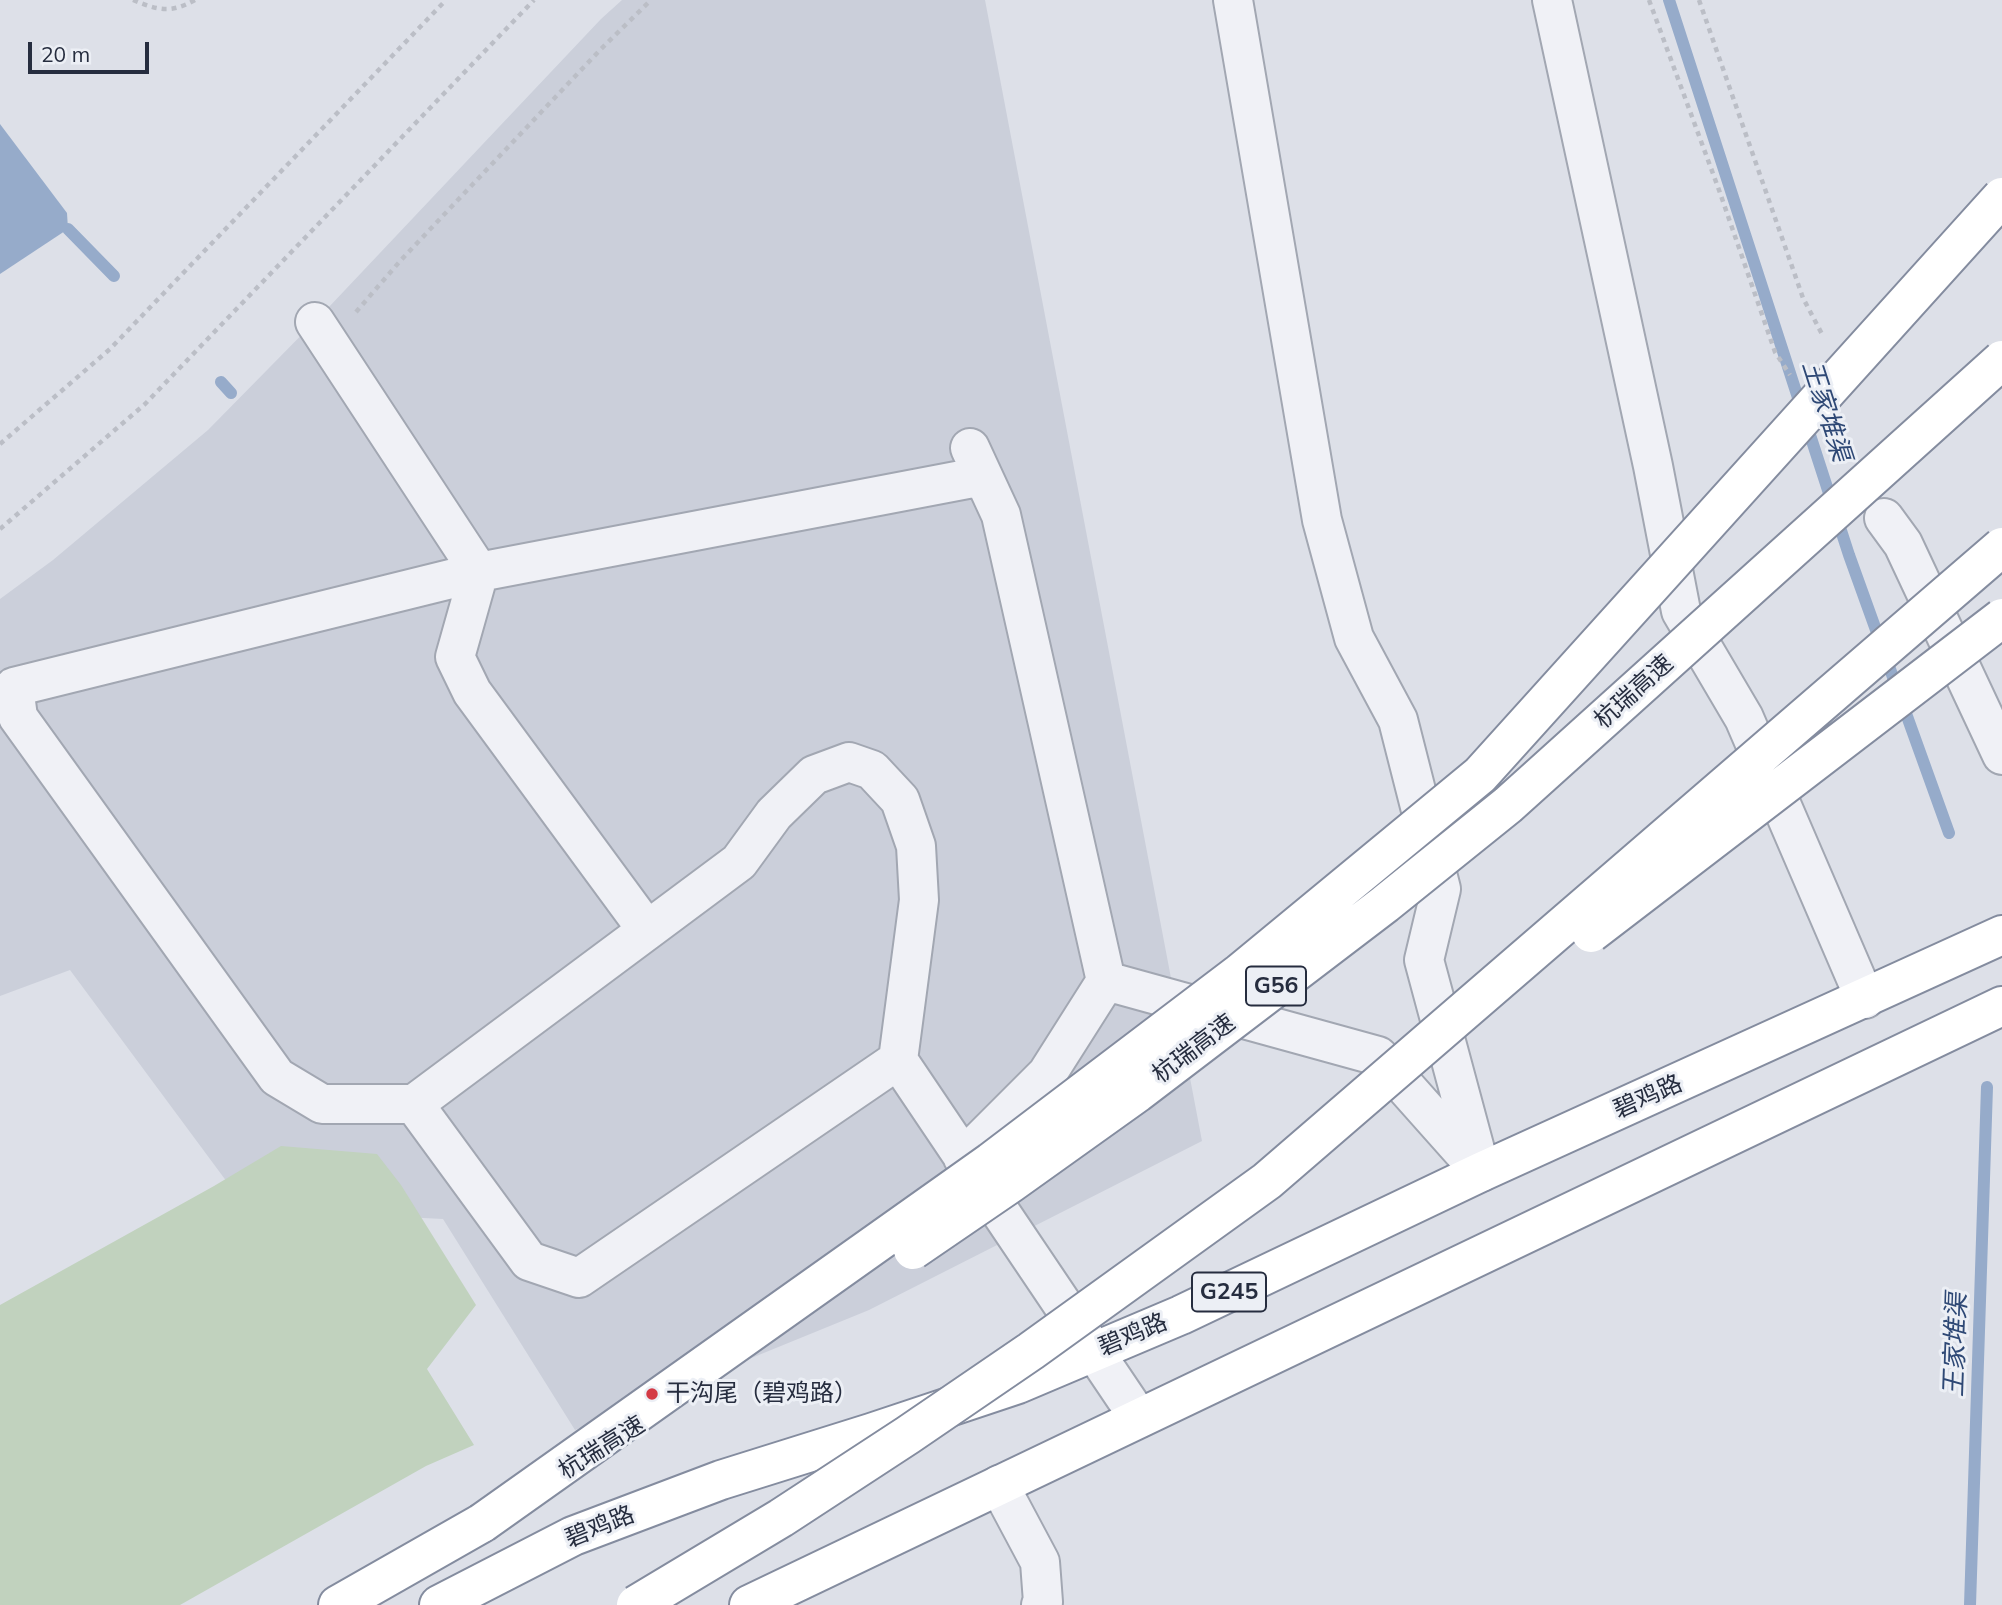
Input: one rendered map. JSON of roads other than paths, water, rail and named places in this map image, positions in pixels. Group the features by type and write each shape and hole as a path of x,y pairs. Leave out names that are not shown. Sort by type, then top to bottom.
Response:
{"highway":[{"path":"482,1523 991,1162 1240,973 1480,775 2002,197"},
{"name":"杭瑞高速","path":"338,1605 482,1523 748,1357 1011,1184 1137,1093 1508,805 2002,360"},
{"path":"1267,1181 2002,547"},
{"path":"636,1605 770,1525 908,1435 1031,1351 1267,1181 2002,618"},
{"name":"碧鸡路","path":"439,1605 573,1536 721,1480 1017,1384 1181,1315 1481,1172 2002,935"},
{"path":"748,1605 2002,1006"}],"street":[{"path":"1233,0 1322,520 1354,638 1398,720 1441,889 1424,960 1481,1172"},
{"path":"1552,0 1653,466 1681,611 1744,718 1865,999"},
{"path":"322,332 479,572 455,657 472,692 647,930"},
{"path":"964,1158 1046,1074 1106,981 1001,515 976,462 479,572 14,687 18,717 277,1077 322,1104 414,1104 739,862 774,814 814,775 849,762 872,770 900,800 916,846 919,900 898,1060 1139,1418"},
{"path":"1884,518 1903,544 2002,755"},
{"path":"1106,981 1378,1056 1481,1172"},
{"path":"414,1104 529,1261 579,1278 898,1060"},
{"path":"999,1485 1040,1562 1041,1605"}],"water":[{"path":"0,124 67,213 68,229 0,274"}],"waterway":[{"name":"王家堆渠","path":"1669,0 1849,555 1949,833"},
{"path":"68,229 114,276"},
{"path":"221,382 231,393"},
{"name":"王家堆渠","path":"1970,1605 1987,1087"}],"place":[{"name":"干沟尾（碧鸡路）","path":"652,1394"}]}
